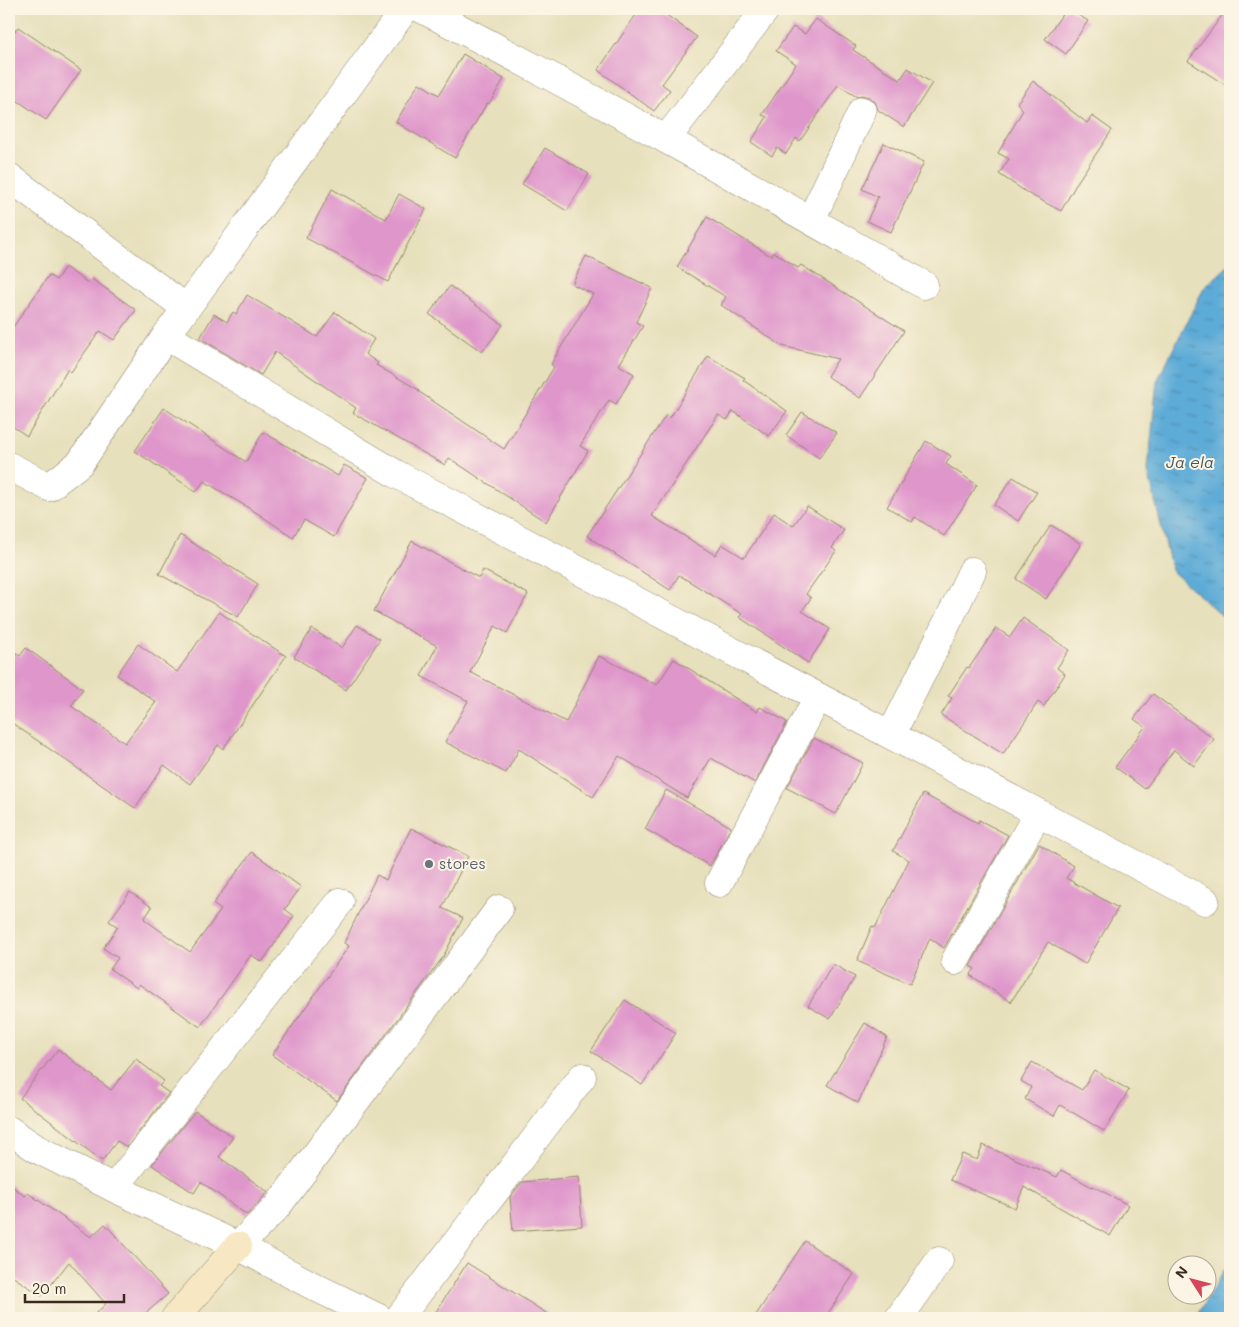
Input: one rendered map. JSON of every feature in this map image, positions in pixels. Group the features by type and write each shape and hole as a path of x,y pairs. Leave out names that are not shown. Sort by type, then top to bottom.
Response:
{"street":[{"path":"9,466 49,487 80,463 186,308 405,9"},
{"path":"422,9 667,138 924,285"},
{"path":"667,138 766,9"},
{"path":"811,220 862,111"},
{"path":"9,176 186,308"},
{"path":"166,336 396,474 1205,901"},
{"path":"891,736 972,570"},
{"path":"719,883 818,697"},
{"path":"955,961 1038,813"},
{"path":"114,1188 340,902"},
{"path":"176,1318 238,1246 276,1208 499,909"},
{"path":"399,1318 582,1077"},
{"path":"9,1130 37,1149 114,1188 238,1246 379,1318"},
{"path":"898,1318 939,1261"}],"water":[{"name":"Ja ela","path":"1230,264 1230,623 1172,571 1148,471 1157,381 1204,288"},
{"path":"1230,1261 1230,1318 1195,1318 1204,1304 1216,1304 1216,1284"}],"building":[{"path":"640,9 658,9 697,37 662,84 670,90 654,111 598,70"},
{"path":"1066,9 1088,21 1066,54 1045,39"},
{"path":"1227,9 1230,9 1230,88 1188,61"},
{"path":"816,19 856,46 853,50 900,80 908,68 932,83 904,127 878,110 875,102 869,97 861,95 857,97 838,85 800,141 796,138 786,154 777,148 772,156 751,142 767,117 762,115 796,64 776,51 793,27 805,34"},
{"path":"18,27 81,70 46,120 9,95 9,40"},
{"path":"463,54 504,79 489,104 487,103 455,158 396,122 419,83 439,95"},
{"path":"1033,81 1087,123 1092,116 1112,130 1078,181 1061,211 1029,194 999,174 1009,159 998,153 1023,110 1017,103"},
{"path":"884,143 924,162 891,232 867,221 878,197 862,189"},
{"path":"545,148 589,174 567,211 522,184"},
{"path":"332,189 386,219 399,194 426,209 388,282 306,238"},
{"path":"707,217 771,256 774,252 798,268 801,265 904,331 860,398 827,376 838,359 782,346 721,305 726,297 677,267"},
{"path":"586,256 652,288 636,322 643,326 619,365 634,374 616,404 609,400 580,446 588,451 546,522 449,458 445,465 353,413 356,408 275,352 261,375 200,338 214,314 227,322 233,312 236,314 247,295 317,337 335,312 374,339 365,354 378,363 376,365 419,390 504,449 554,367 551,364 593,294 572,284"},
{"path":"65,267 88,283 92,279 136,310 114,340 100,331 71,372 68,369 27,436 9,424 9,333 49,275 56,280"},
{"path":"450,286 503,325 482,352 429,314"},
{"path":"708,356 745,378 743,380 787,411 769,436 733,411 727,420 718,415 652,516 715,555 722,544 744,558 774,513 793,526 807,506 844,530 832,548 836,551 806,594 811,598 802,611 830,629 808,663 739,617 742,614 679,575 670,590 587,536 666,415 670,418"},
{"path":"164,408 246,462 263,432 338,476 344,465 368,478 334,537 304,520 293,537 204,481 196,492 135,451"},
{"path":"802,412 837,433 819,458 786,435"},
{"path":"926,441 951,456 946,464 977,485 944,536 915,517 912,522 887,507"},
{"path":"1013,477 1037,492 1018,521 994,505"},
{"path":"1051,525 1081,544 1046,599 1016,579"},
{"path":"180,535 258,584 238,617 159,574"},
{"path":"412,541 479,578 483,570 528,594 507,633 495,626 470,672 566,722 599,656 657,685 674,659 757,712 760,707 787,722 755,783 711,758 687,798 619,756 593,797 519,749 506,773 445,742 468,701 421,676 437,646 374,611"},
{"path":"219,612 286,656 223,749 218,745 190,784 164,765 135,808 9,721 9,648 20,656 26,648 83,689 71,706 125,743 156,702 117,675 138,644 177,672"},
{"path":"1023,618 1069,650 1057,668 1065,674 1044,706 1038,702 1003,754 941,715 952,698 948,696 996,628 1010,637"},
{"path":"357,625 380,639 346,690 294,657 312,629 342,648"},
{"path":"1153,694 1214,739 1194,766 1174,750 1145,789 1115,767 1145,727 1134,719"},
{"path":"814,738 863,763 836,814 787,788"},
{"path":"666,790 731,827 710,866 645,829"},
{"path":"923,794 978,823 979,820 1008,835 944,948 930,938 910,984 857,961 872,926 875,928 909,860 893,851"},
{"path":"411,828 468,856 442,908 463,918 443,957 337,1101 272,1055 349,946 344,943 377,875 386,880"},
{"path":"1039,844 1074,866 1066,878 1118,908 1085,964 1048,942 1011,1002 970,975 975,969 970,966"},
{"path":"252,852 301,887 285,909 294,916 262,962 251,955 200,1027 139,984 137,988 110,969 118,958 103,948 118,927 109,921 130,892 152,907 144,919 190,952 221,910 213,904"},
{"path":"833,964 855,977 830,1019 808,1006"},
{"path":"625,1000 676,1033 642,1085 591,1051"},
{"path":"865,1023 887,1037 858,1103 827,1085"},
{"path":"58,1049 111,1090 136,1059 164,1081 159,1086 169,1093 127,1147 117,1141 102,1161 20,1098"},
{"path":"1032,1062 1082,1090 1094,1070 1129,1090 1104,1131 1060,1105 1054,1116 1025,1099 1031,1087 1021,1081"},
{"path":"195,1111 233,1137 219,1157 268,1192 247,1215 201,1182 194,1193 152,1165"},
{"path":"983,1145 1057,1177 1061,1170 1128,1205 1110,1236 1024,1187 1015,1208 950,1180 962,1154 977,1160"},
{"path":"579,1177 582,1226 513,1231 510,1197 522,1182"},
{"path":"9,1184 25,1196 28,1193 91,1237 105,1224 168,1294 140,1318 91,1318 106,1304 69,1262 42,1296 9,1274"},
{"path":"805,1241 854,1274 825,1318 754,1318"},
{"path":"467,1263 554,1318 432,1318"}],"place":[{"name":"stores","path":"429,864"}]}
